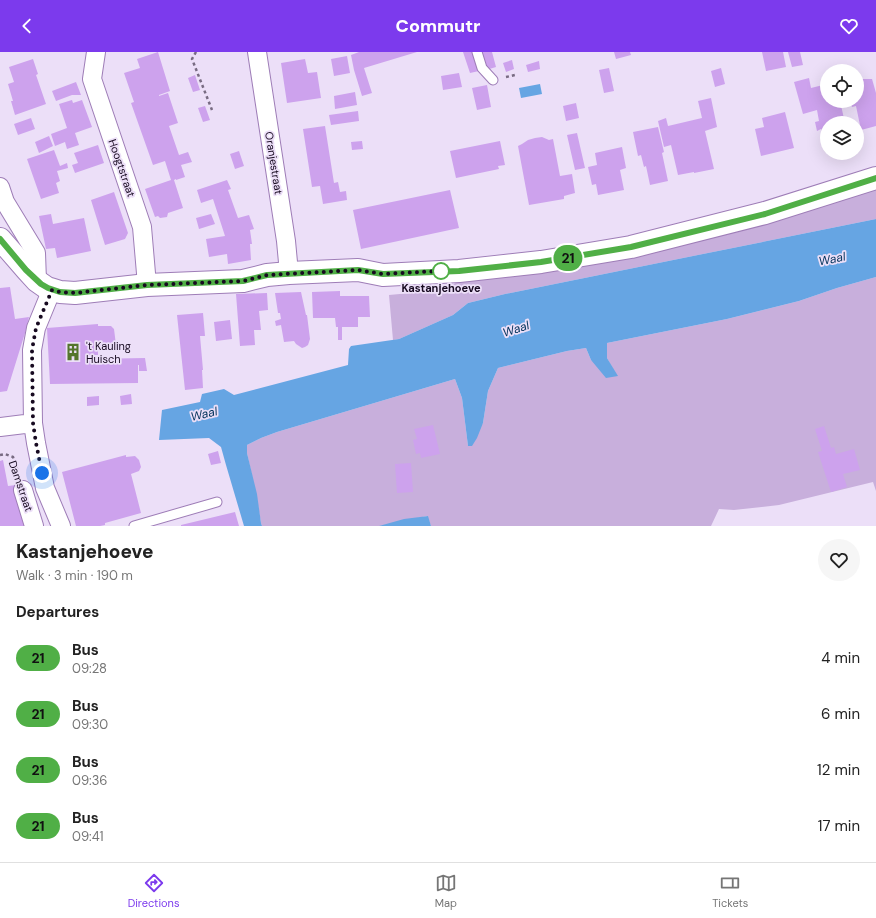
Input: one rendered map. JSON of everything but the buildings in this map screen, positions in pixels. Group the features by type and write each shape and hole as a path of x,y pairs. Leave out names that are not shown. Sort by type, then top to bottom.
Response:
{"main road":[{"path":"0,239 26,270 45,285 60,292 75,293 147,285 243,281 267,275 290,273 358,270 383,274 459,271 541,262 631,247 765,214 876,178"}],"street":[{"name":"Hoogtstraat","path":"96,52 92,79 142,227 147,285"},
{"name":"Oranjestraat","path":"257,52 290,273"},
{"path":"0,188 5,202 36,253 45,285 32,350 33,423 45,488 61,526"},
{"path":"0,427 33,423"},
{"name":"Damstraat","path":"24,490 34,526"}],"lane":[{"path":"477,52 482,68 493,80"},
{"path":"134,526 216,502"}],"path":[{"path":"196,52 192,59 212,110"},
{"name":"Damstraat","path":"0,455 5,454 13,457 24,490"}],"shaded area":[{"path":"876,188 876,219 505,294 468,303 453,315 399,339 393,340 389,295 443,290 461,280"},
{"path":"876,277 876,491 873,482 779,505 734,510 719,509 711,526 431,526 427,516 380,526 262,526 247,453 247,445 261,438 455,379 462,398 468,446 483,423 488,391 498,368 567,351 586,348 591,360 617,376 607,358 607,343 727,319 799,301"}],"water":[{"path":"540,84 542,94 521,98 519,88"},
{"name":"Waal","path":"876,219 876,277 799,301 727,319 607,343 607,358 618,376 606,378 591,360 586,348 567,351 498,368 488,391 483,423 472,446 468,446 462,398 455,379 277,432 247,445 247,453 257,494 262,526 244,526 221,447 209,438 159,440 162,410 200,402 202,394 224,389 234,395 348,365 349,349 351,346 399,339 453,315 468,303 505,294"},
{"path":"428,516 431,526 379,526 404,519"}],"bus line":[{"name":"21","path":"0,239 26,270 41,284 60,292 75,293 147,285 243,281 267,275 358,270 383,274 459,271 541,262 631,247 765,214 876,178"}],"place":[{"name":"Kastanjehoeve","path":"441,271"},
{"name":"'t Kauling Huisch","path":"73,352"}],"route":[{"path":"42,473 33,423 32,350 36,328 52,290 75,293 147,285 243,281 267,275 358,270 383,274 441,271"}]}
